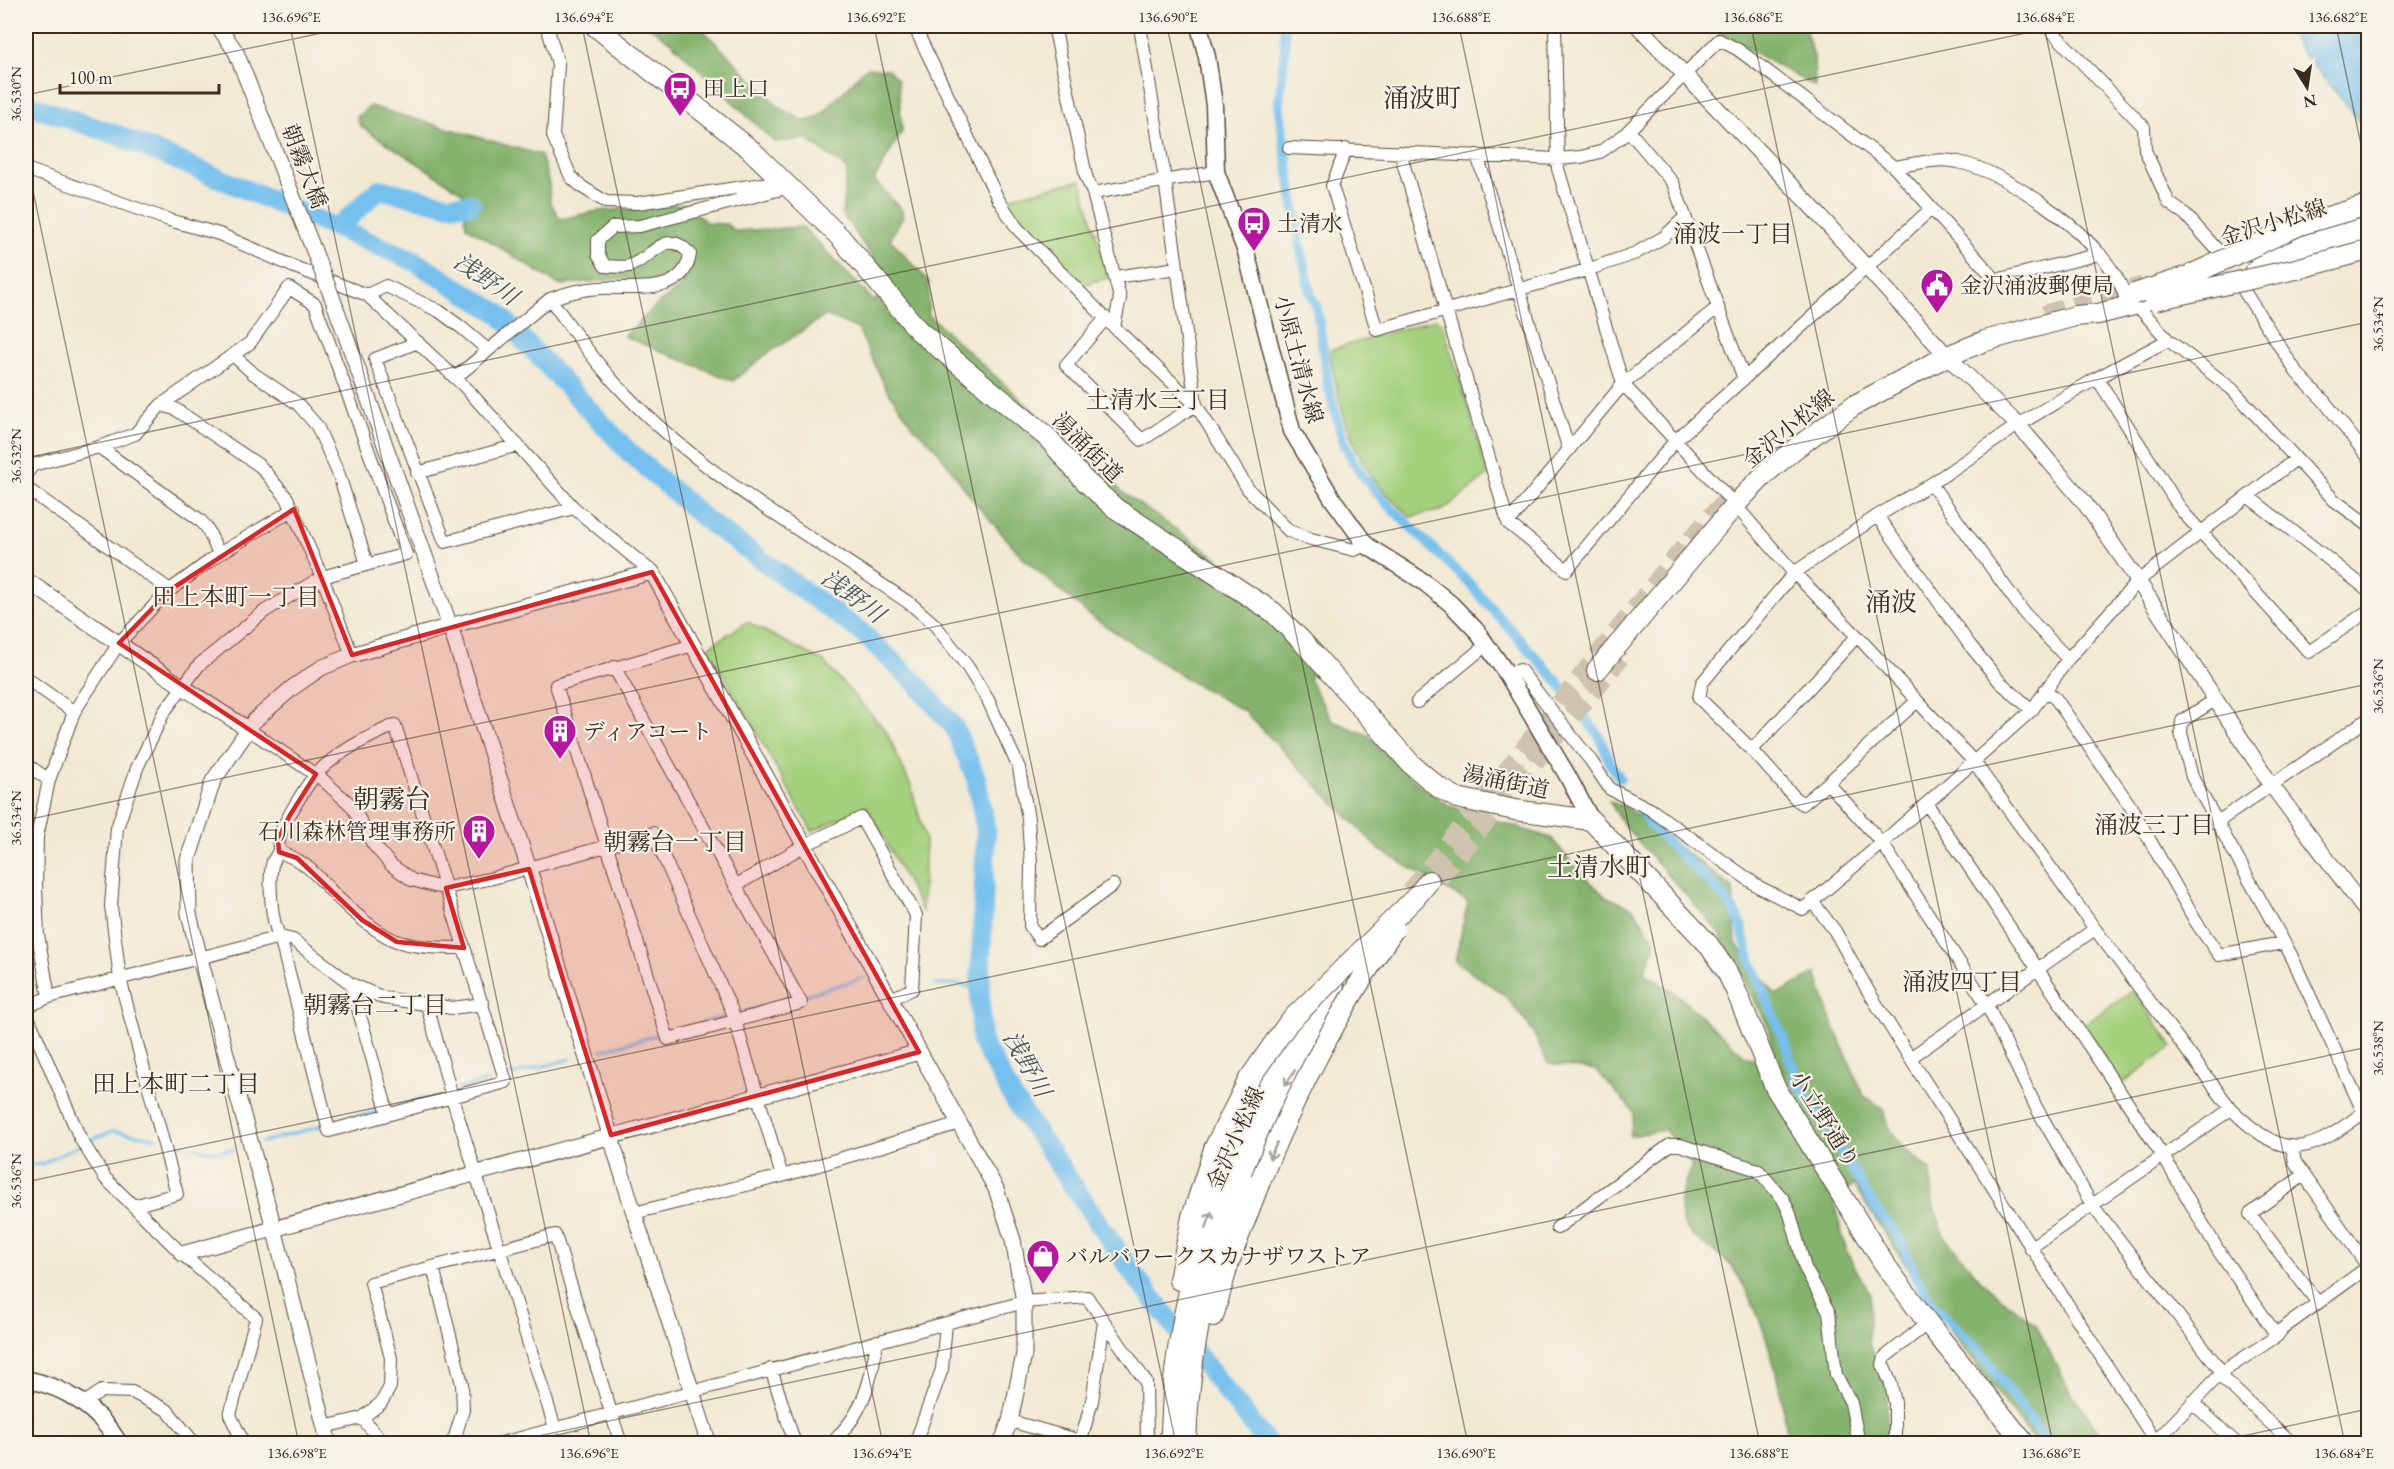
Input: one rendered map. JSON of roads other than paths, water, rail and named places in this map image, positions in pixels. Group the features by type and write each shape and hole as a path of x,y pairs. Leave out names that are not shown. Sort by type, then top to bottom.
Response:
{"main road":[{"name":"湯涌街道","path":"595,26 752,150 840,237 919,331 1048,438 1084,480 1115,508 1273,612 1302,641 1411,764 1438,787 1456,798 1515,810 1591,820"},
{"name":"小原土清水線","path":"1199,26 1207,57 1214,105 1216,172 1246,252 1292,431 1332,498 1366,545 1424,582 1451,604 1476,630 1507,674 1572,783 1591,820"},
{"path":"2135,300 2300,225 2368,205"},
{"name":"金沢小松線","path":"2194,280 2360,237 2368,218"},
{"path":"2135,300 2296,269 2360,237"},
{"name":"金沢小松線","path":"1597,670 1735,505 1766,473 1821,428 1862,401 1947,356 1985,341 2075,316 2095,304 2135,300"},
{"name":"小立野通り","path":"1591,820 1708,945 1737,993 1775,1086 1883,1262 1928,1323 2025,1443"},
{"path":"1211,1299 1229,1262 1261,1179 1298,1098 1333,1030 1389,936 1429,881"},
{"path":"1163,1443 1192,1218 1214,1149 1249,1079 1279,1035 1303,1007 1414,899"},
{"name":"金沢小松線","path":"1187,1269 1228,1168 1274,1072 1311,1015 1393,925 1325,1023 1282,1091 1228,1212 1191,1404"},
{"path":"1170,1375 1170,1443"},
{"path":"26,1379 48,1384 84,1403 106,1422 120,1443"},
{"path":"1186,1443 1191,1404"},
{"path":"1191,1404 1193,1443"}],"street":[{"name":"朝霧大橋","path":"218,26 236,52 333,297 450,626 529,869 634,1213 709,1443"},
{"path":"547,26 558,64 553,136 571,177 582,187 606,202 638,203 786,184"},
{"path":"914,26 998,199 1017,228 1196,405 1248,489 1289,531 1354,550 1366,545"},
{"path":"1054,26 1086,176 1094,193 1120,298 1110,322 1066,365 1142,440 1196,405"},
{"path":"1140,26 1165,180 1196,405"},
{"path":"1555,26 1558,169 1623,384 1735,505 1794,573 1857,636 1974,762 2231,1109 2253,1131 2268,1140 2292,1146 2315,1144 2328,1139 2367,1114 2283,943 2192,777 2181,733 2182,721 2215,700"},
{"path":"1638,26 1947,356 2018,425 2084,502 2139,581 2272,786 2368,914"},
{"path":"2047,26 2144,127 2145,150 2169,203 2185,214 2221,254"},
{"path":"1289,148 1558,159 1581,157 1600,152 1629,131 1719,40 1755,62 1894,167 1996,280 2100,254"},
{"path":"1629,131 1673,183 1744,379"},
{"path":"1346,149 1332,186 1377,330 1587,270 1636,253 1664,237 1685,217"},
{"path":"1400,152 1508,523 1567,570 1675,441 1931,209"},
{"path":"1477,155 1569,450"},
{"path":"1894,167 1940,160 1957,161 1973,166 2023,191 2066,220 2100,254 2168,340 2232,389 2334,500 2368,525"},
{"path":"26,169 169,220 219,234 367,295 455,378 574,508 652,572 960,1123 999,1199 1013,1240 1024,1302 1024,1354 1010,1421 1001,1443"},
{"path":"1094,193 1216,172"},
{"path":"455,378 545,302 567,293 600,288 643,289 663,285 679,278 688,265 690,254 683,246 675,242 661,244 650,255 627,267 605,266 598,254 598,240 605,232 614,227 640,226 786,184"},
{"path":"1115,277 1177,268"},
{"path":"367,295 386,286 439,311 490,349"},
{"path":"26,474 33,465 99,447 135,434 161,405 250,343 290,288 315,304 406,554 322,577 265,611 199,665 164,712 138,768 117,828 111,906 120,979 177,1194 133,1206"},
{"path":"2244,291 2297,374 2324,401 2368,458"},
{"path":"545,302 614,383 664,430 716,472 912,605 935,625 968,666 988,700 1019,768 1028,819 1030,926 1039,939 1113,885"},
{"path":"1508,523 1623,384 1717,308"},
{"path":"1917,701 1803,804 1699,698 1699,691 1702,683 1794,573 1877,516 1931,484 2018,425 2097,378 2168,340"},
{"path":"418,342 375,359 445,542 574,508"},
{"path":"232,354 254,374 298,404 317,426 339,475 367,564"},
{"path":"2097,378 2182,511 2309,652 2368,610"},
{"path":"161,405 175,409 260,466 287,498 294,509 352,655"},
{"path":"417,472 518,445"},
{"path":"99,447 200,520 219,554"},
{"path":"1507,674 1520,670 1610,789 1650,809 1759,887 1803,909 2032,711 2068,659 2139,581 2296,459"},
{"path":"1931,484 2025,614 2068,659"},
{"path":"26,488 170,590"},
{"path":"2248,497 2368,590"},
{"path":"49,997 38,935 31,838 74,712 119,643 170,590 219,554 294,509"},
{"path":"1877,516 1969,644 2000,682 2032,711"},
{"path":"329,1443 274,1228 189,914 188,860 213,781 248,729 292,688 321,668 352,655 450,626 652,572"},
{"path":"26,580 182,688 316,774 352,806 372,844 391,866 412,880 447,888 529,869 653,833 735,1021 782,1176"},
{"path":"1752,750 1857,636"},
{"path":"614,667 801,1002 668,1039 556,685 614,667 693,645"},
{"path":"1417,702 1486,645"},
{"path":"26,678 74,712"},
{"path":"2045,690 2056,699 2131,807 2196,922 2219,955 2283,943"},
{"path":"2216,823 2368,719"},
{"path":"394,725 506,1082 329,1131 280,937 274,928 271,894 273,862 279,852 278,839 316,774 338,755 364,739 394,725"},
{"path":"26,764 50,780"},
{"path":"1828,783 1882,843 1987,1005 2036,1107 2092,1205 2220,1374 2293,1443"},
{"path":"1927,804 2163,1156 2218,1250 2277,1336"},
{"path":"735,886 805,845 861,818 916,915 912,989 891,999"},
{"path":"279,852 297,858 316,873 362,920 397,942 432,948 464,948"},
{"path":"1812,900 1835,932 1910,1058 2156,1443 2220,1374 2277,1336 2282,1329 2368,1267 2295,1162 2292,1146"},
{"path":"1910,1058 2095,928"},
{"path":"26,1007 49,997 280,937 293,940 351,984 384,998 452,1008 483,1004"},
{"path":"351,984 388,1114"},
{"path":"427,1005 452,1097 555,1428"},
{"path":"26,1012 82,1142 105,1178 182,1254 256,1318 230,1415 243,1443"},
{"path":"182,1254 919,1052"},
{"path":"2030,1248 2231,1109"},
{"path":"634,1213 782,1176 960,1123"},
{"path":"1557,1228 1670,1145 1691,1148 1758,1170 1783,1199 1790,1214 1805,1268 1829,1312 1836,1375 1851,1403 1859,1443"},
{"path":"2304,1175 2250,1214 2318,1304"},
{"path":"324,1427 362,1418 381,1403 390,1387 391,1358 371,1283 555,1235 621,1443"},
{"path":"433,1267 462,1384 463,1410 453,1440 467,1443"},
{"path":"498,1443 1024,1302 1087,1298 1146,1382 1147,1443"},
{"path":"1010,1421 1081,1442 1092,1401 1104,1322"},
{"path":"916,1443 942,1369 946,1323"},
{"path":"1895,1443 1895,1403 1891,1384 1882,1365 1885,1357 1928,1323"},
{"path":"832,1443 853,1418 865,1395 873,1368 877,1341"},
{"path":"771,1369 795,1443"},
{"path":"84,1403 102,1391 132,1392 167,1410 195,1443"},
{"path":"2192,1402 2237,1443"},
{"path":"362,1418 384,1443"}],"water":[{"path":"2285,26 2361,26 2368,34 2368,132 2301,50"}],"waterway":[{"path":"1284,26 1285,49 1279,102 1285,150"},
{"name":"浅野川","path":"26,104 117,135 414,261 498,313 629,452 706,520 861,632 917,684 954,727 976,778 986,831 980,988 981,1041 1015,1101 1134,1275 1268,1444"},
{"path":"1286,153 1300,245 1310,292 1317,309 1329,390 1343,440 1352,459 1362,475 1387,504 1467,581 1559,683 1599,736 1610,763 1620,778"},
{"path":"338,228 379,189 447,205 471,204"},
{"path":"1641,811 1662,837 1721,893 1731,906"},
{"path":"1733,909 1739,919 1751,962 1787,1048 1796,1080 1877,1211 1898,1236 1920,1284"},
{"path":"805,995 864,978"},
{"path":"934,985 955,984 980,988"},
{"path":"743,1012 789,999"},
{"path":"676,1030 724,1017"},
{"path":"602,1050 661,1034"},
{"path":"511,1075 570,1059"},
{"path":"458,1089 488,1081"},
{"path":"396,1106 426,1098"},
{"path":"337,1121 377,1111"},
{"path":"262,1142 322,1126"},
{"path":"87,1141 113,1131 157,1138"},
{"path":"170,1142 214,1152 235,1149"},
{"path":"26,1165 42,1164 79,1145"},
{"path":"1921,1286 1934,1306 1978,1349 2048,1444"}],"tunnel":[{"path":"2044,315 2143,286"},
{"path":"1411,892 1675,559 1736,492"},
{"path":"1439,878 1620,657"}],"place":[{"name":"田上口","path":"680,117"},
{"name":"土清水","path":"1254,252"},
{"name":"金沢涌波郵便局","path":"1937,314"},
{"name":"ディアコート","path":"560,760"},
{"name":"石川森林管理事務所","path":"479,860"},
{"name":"バルバワークスカナザワストア","path":"1043,1285"}],"district":[{"name":"涌波町","path":"1422,98"},
{"name":"涌波一丁目","path":"1733,234"},
{"name":"土清水三丁目","path":"1158,400"},
{"name":"田上本町一丁目","path":"236,597"},
{"name":"涌波","path":"1891,602"},
{"name":"朝霧台","path":"392,799"},
{"name":"涌波三丁目","path":"2154,825"},
{"name":"朝霧台一丁目","path":"675,842"},
{"name":"土清水町","path":"1599,867"},
{"name":"涌波四丁目","path":"1962,982"},
{"name":"朝霧台二丁目","path":"375,1005"},
{"name":"田上本町二丁目","path":"176,1084"}]}
